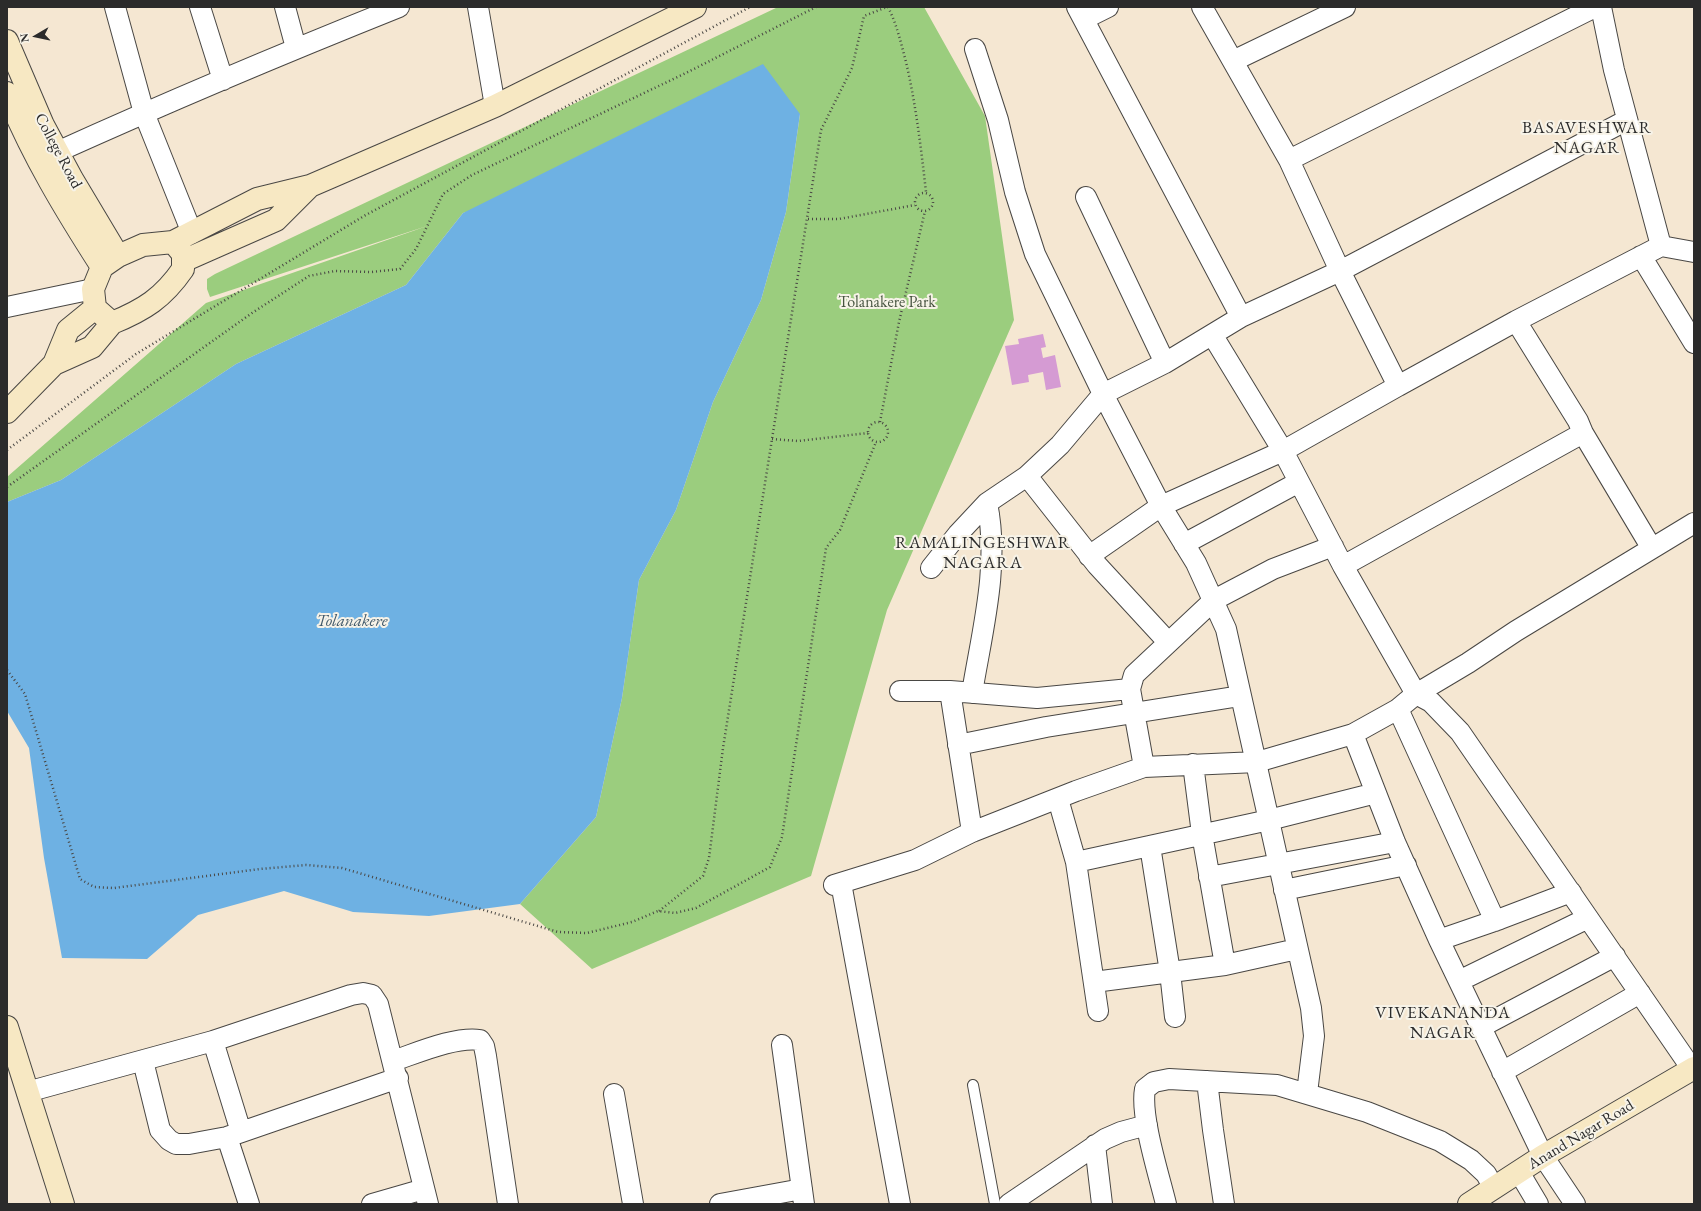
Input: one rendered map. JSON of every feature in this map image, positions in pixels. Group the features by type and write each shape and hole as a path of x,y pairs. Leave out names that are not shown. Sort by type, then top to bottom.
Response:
{"main road":[{"path":"183,245 257,199 310,186 495,106 695,7"},
{"name":"College Road","path":"7,41 43,125 110,262"},
{"name":"College Road","path":"7,93 38,162 64,208 110,262"},
{"path":"54,364 68,330 94,299 110,262 144,245 183,245 276,220 310,186"},
{"path":"7,412 54,364 92,347 112,323 135,313 158,299 183,269 183,245"},
{"path":"94,299 112,323"},
{"path":"7,1027 63,1204"},
{"name":"Anand Nagar Road","path":"1469,1204 1543,1156 1693,1068"}],"street":[{"path":"115,7 144,113 183,245"},
{"path":"200,7 223,80"},
{"path":"285,7 296,48"},
{"path":"57,152 296,48 349,28 373,12 399,7"},
{"path":"478,7 495,106"},
{"path":"1108,7 1080,13 1241,317"},
{"path":"1202,7 1289,160 1340,271 1398,386"},
{"path":"1233,61 1345,7"},
{"path":"1289,160 1595,7"},
{"path":"1601,7 1627,120 1661,246"},
{"path":"975,49 998,120 1015,192 1035,254 1103,394 1161,506 1184,544 1214,600 1226,629 1311,1008 1314,1036 1307,1093"},
{"path":"931,568 958,534 987,503 1027,476 1060,445 1103,394 1165,363 1214,336 1241,317 1340,271 1627,120"},
{"path":"1086,196 1165,363"},
{"path":"1089,556 1161,506 1283,450 1516,321 1641,256 1661,246 1694,252"},
{"path":"1641,256 1694,343"},
{"path":"7,307 94,299"},
{"path":"1516,321 1578,421 1651,548"},
{"path":"1214,336 1283,450 1343,566 1416,694 1431,702 1460,732 1693,1068"},
{"path":"1343,566 1583,432"},
{"path":"1027,476 1089,556 1168,642"},
{"path":"1184,544 1300,482"},
{"path":"972,693 990,575 992,526 987,503"},
{"path":"900,1204 838,884 915,860 972,832 1076,791 1144,768 1193,764 1257,762 1353,734 1398,709 1416,694 1651,548 1694,523"},
{"path":"1144,768 1130,688 1134,675 1214,600 1273,569 1333,546"},
{"path":"900,691 950,691 1037,698 1130,688"},
{"path":"950,691 972,832"},
{"path":"958,745 1046,727 1240,696"},
{"path":"1398,709 1495,921"},
{"path":"1353,734 1395,842 1458,981 1543,1156 1575,1204"},
{"path":"1193,764 1202,834 1225,965"},
{"path":"1076,862 1269,820 1376,793"},
{"path":"1058,799 1076,862 1098,1011"},
{"path":"1210,877 1395,842"},
{"path":"1150,846 1170,972 1175,1017"},
{"path":"1284,890 1406,866"},
{"path":"1439,940 1495,921 1570,892"},
{"path":"1458,981 1588,918"},
{"path":"1094,982 1225,965 1297,949"},
{"path":"1481,1027 1615,956"},
{"path":"27,1092 213,1041 363,993 372,995 378,1004 426,1196 372,1204"},
{"path":"1502,1072 1640,993"},
{"path":"143,1061 160,1130 169,1140 176,1144 189,1144 234,1134 395,1069 450,1043 472,1039 480,1040 484,1046 486,1056 508,1204"},
{"path":"213,1041 248,1204"},
{"path":"720,1204 803,1196 782,1045"},
{"path":"1166,1204 1147,1125 1144,1098 1145,1089 1154,1082 1169,1079 1277,1085 1367,1112 1440,1141 1472,1160 1486,1174 1494,1188"},
{"path":"1207,1081 1224,1204"},
{"path":"614,1094 633,1204"},
{"path":"1010,1204 1095,1145 1120,1132 1147,1125"},
{"path":"1095,1145 1102,1204"},
{"path":"1520,1172 1538,1204"}],"lane":[{"path":"973,1085 995,1204"}],"path":[{"path":"7,450 136,354 364,216 750,7"},
{"path":"7,487 252,312 308,276 335,271 371,272 400,269 416,249 443,194 472,175 686,73 816,7"},
{"path":"7,670 25,694 80,879 94,887 114,888 260,869 306,865 342,868 558,932 587,933 632,922 658,911 703,876 709,858 723,748 821,130 852,68 864,16 888,7 897,24 918,122 926,192 932,198 933,204 930,209 925,211 919,210 915,205"},
{"path":"915,205 917,196 926,192"},
{"path":"808,219 838,219 915,205"},
{"path":"880,422 899,322 925,211"},
{"path":"876,442 870,439 868,433 871,424 880,422"},
{"path":"658,911 675,913 696,908 770,867 782,837 826,548 840,530 876,442 885,438 888,432 885,426 880,422"},
{"path":"772,439 798,441 868,433"}],"green space":[{"name":"Tolanakere Park","path":"778,7 924,7 985,116 1014,320 887,610 811,876 592,969 520,904 596,817 622,698 639,580 676,510 713,402 761,300 786,212 800,114 463,213 406,285 236,364 61,480 7,502 7,477 206,303 430,225 210,297 207,289 207,279 215,274"}],"water":[{"name":"Tolanakere","path":"763,64 800,114 786,212 761,300 713,402 676,510 639,580 622,698 596,817 520,904 429,916 353,912 284,891 198,915 147,959 62,958 44,858 29,748 7,711 7,502 61,480 236,364 406,285 463,213"}],"building":[{"path":"1043,334 1046,347 1041,348 1043,358 1055,355 1061,387 1046,390 1043,372 1028,375 1029,382 1012,385 1005,346 1019,344 1018,339"}],"district":[{"name":"BASAVESHWAR NAGAR","path":"1587,138"},
{"name":"RAMALINGESHWAR NAGARA","path":"983,553"},
{"name":"VIVEKANANDA NAGAR","path":"1443,1023"}]}
